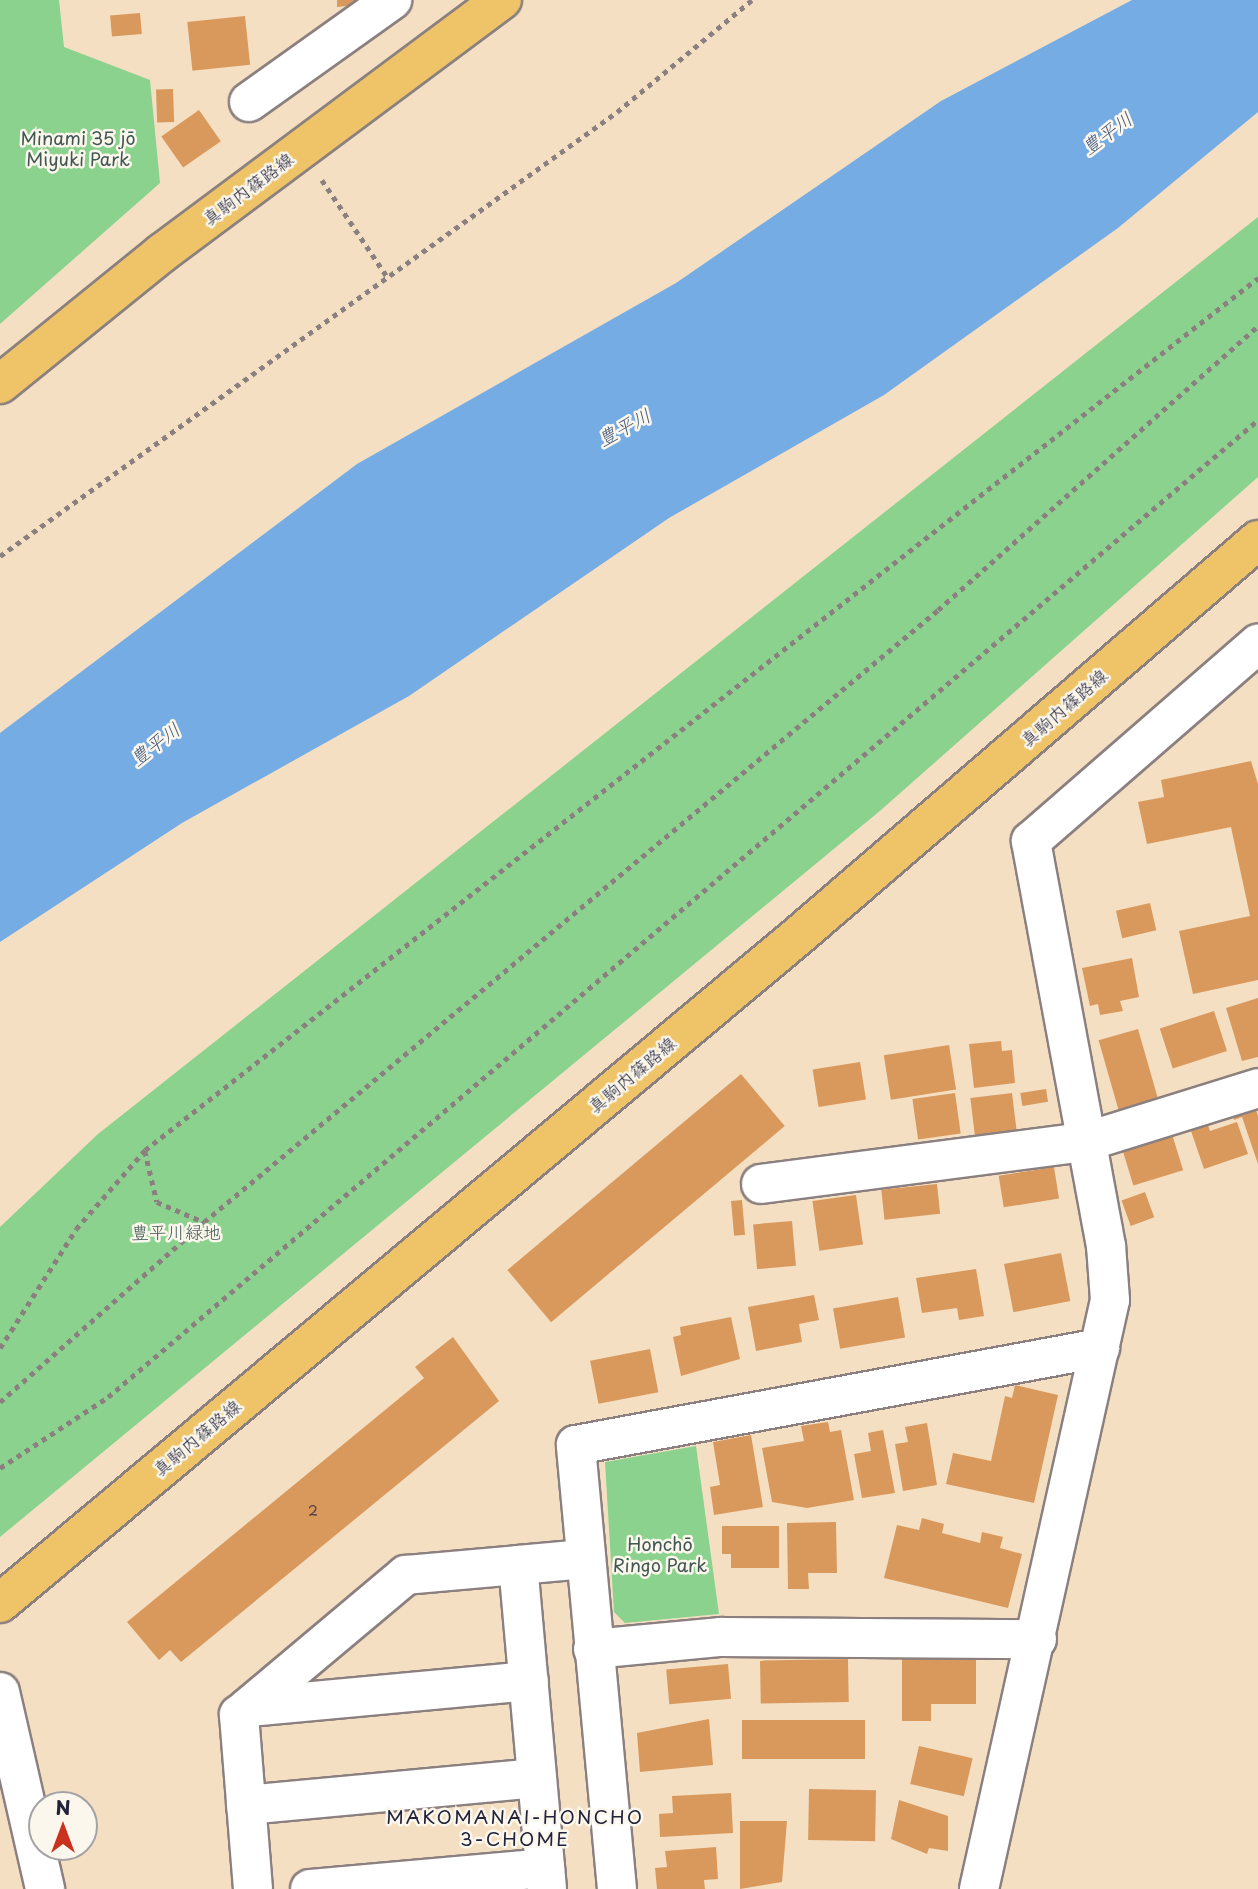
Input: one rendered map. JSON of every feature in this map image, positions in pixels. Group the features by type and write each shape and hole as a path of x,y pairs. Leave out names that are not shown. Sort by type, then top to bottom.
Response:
{"main road":[{"name":"真駒内篠路線","path":"0,384 162,253 502,0"},
{"name":"真駒内篠路線","path":"0,1603 798,936 1258,540"}],"street":[{"path":"249,102 392,0"},
{"path":"979,1889 1037,1639 1110,1300 1106,1246 1031,841 1258,644"},
{"path":"761,1184 1085,1142 1258,1088"},
{"path":"617,1889 576,1445 1100,1348"},
{"path":"253,1889 239,1715 406,1575 585,1559"},
{"path":"310,1889 546,1878 518,1565"},
{"path":"593,1649 721,1637 1037,1639"},
{"path":"249,1707 528,1681"},
{"path":"0,1692 45,1889"},
{"path":"246,1805 537,1778"}],"path":[{"path":"0,556 386,275 617,112 752,0"},
{"path":"318,173 386,275"},
{"path":"0,1348 76,1229 145,1150 1258,278"},
{"path":"0,1402 204,1222 938,610 1258,327"},
{"path":"0,1468 108,1397 1258,420"},
{"path":"145,1150 158,1202 204,1222"}],"green space":[{"name":"Minami 35 jō Miyuki Park","path":"0,0 59,0 64,47 150,80 160,183 0,324"},
{"name":"豊平川緑地","path":"1258,217 1258,477 881,810 0,1537 0,1227 98,1134"},
{"name":"Honchō Ringo Park","path":"696,1446 719,1614 625,1623 614,1612 605,1462"}],"water":[{"name":"豊平川","path":"1132,0 1258,0 1258,112 1118,228 884,395 669,518 409,696 182,823 0,942 0,733 357,464 676,283 941,101"}],"building":[{"path":"337,0 366,0 366,4 337,7"},
{"path":"140,13 142,34 112,37 110,16"},
{"path":"245,16 250,65 192,71 187,22"},
{"path":"173,89 174,122 157,123 156,90"},
{"path":"199,110 221,141 183,168 161,136"},
{"path":"1251,761 1258,784 1258,980 1193,994 1179,931 1250,916 1231,827 1147,844 1138,802 1164,797 1161,780"},
{"path":"1150,903 1156,930 1122,938 1116,911"},
{"path":"1132,958 1139,997 1120,1001 1123,1011 1100,1015 1098,1004 1090,1006 1082,968"},
{"path":"1258,998 1258,1057 1242,1061 1226,1008"},
{"path":"1214,1011 1227,1051 1173,1069 1160,1029"},
{"path":"1138,1029 1158,1100 1119,1111 1099,1040"},
{"path":"1001,1041 1002,1051 1012,1050 1015,1083 974,1088 969,1044"},
{"path":"949,1045 956,1089 891,1100 884,1055"},
{"path":"860,1062 866,1100 819,1107 813,1070"},
{"path":"741,1074 785,1126 551,1322 507,1270"},
{"path":"1046,1089 1048,1102 1022,1106 1020,1093"},
{"path":"955,1093 961,1134 918,1140 912,1099"},
{"path":"1012,1093 1017,1131 975,1136 970,1098"},
{"path":"1254,1103 1258,1116 1258,1164 1242,1117 1234,1120 1231,1110"},
{"path":"1206,1119 1210,1131 1237,1122 1248,1154 1204,1169 1189,1125"},
{"path":"1172,1134 1183,1170 1133,1186 1122,1149"},
{"path":"1054,1167 1059,1199 1004,1207 999,1176"},
{"path":"937,1184 940,1214 884,1220 881,1190"},
{"path":"1145,1192 1154,1217 1131,1226 1122,1201"},
{"path":"856,1195 863,1245 819,1251 812,1201"},
{"path":"742,1200 745,1235 734,1236 731,1201"},
{"path":"792,1221 796,1266 757,1269 753,1224"},
{"path":"1061,1253 1070,1301 1013,1312 1004,1264"},
{"path":"976,1269 984,1316 959,1320 957,1308 922,1313 916,1278"},
{"path":"814,1295 819,1320 799,1324 802,1342 756,1351 748,1307"},
{"path":"898,1297 905,1337 840,1349 833,1308"},
{"path":"731,1317 740,1359 681,1376 673,1337 681,1335 680,1327"},
{"path":"453,1337 499,1401 181,1662 170,1650 159,1660 127,1622 424,1378 415,1367"},
{"path":"650,1349 658,1392 599,1404 590,1361"},
{"path":"1015,1385 1058,1395 1034,1503 946,1484 953,1453 991,1461 1005,1396 1012,1398"},
{"path":"828,1422 830,1432 841,1430 854,1500 807,1508 772,1502 762,1448 804,1441 801,1426"},
{"path":"927,1423 937,1485 903,1491 895,1444 908,1442 905,1427"},
{"path":"883,1430 895,1493 862,1498 854,1454 871,1451 868,1433"},
{"path":"751,1435 763,1507 714,1515 710,1487 720,1485 713,1442"},
{"path":"922,1518 944,1524 942,1533 980,1543 982,1532 1003,1537 1000,1548 1022,1554 1008,1608 884,1578 897,1525 919,1530"},
{"path":"836,1522 837,1573 808,1573 809,1589 788,1589 787,1523"},
{"path":"722,1526 779,1526 779,1568 731,1568 731,1554 722,1554"},
{"path":"848,1659 849,1702 761,1704 760,1661"},
{"path":"902,1659 976,1660 976,1704 931,1704 931,1721 902,1721"},
{"path":"728,1664 731,1699 669,1704 666,1669"},
{"path":"709,1719 713,1765 640,1772 637,1733"},
{"path":"742,1720 865,1720 865,1759 742,1759"},
{"path":"919,1746 973,1758 964,1796 910,1784"},
{"path":"809,1789 876,1790 875,1841 808,1840"},
{"path":"731,1793 733,1833 660,1837 659,1814 673,1813 672,1796"},
{"path":"899,1800 948,1816 948,1851 929,1848 927,1854 891,1839"},
{"path":"740,1821 787,1821 782,1882 740,1889"},
{"path":"716,1847 718,1879 704,1880 705,1889 657,1889 655,1868 667,1867 665,1851"}],"district":[{"name":"MAKOMANAI-HONCHO 3-CHOME","path":"515,1828"}]}
